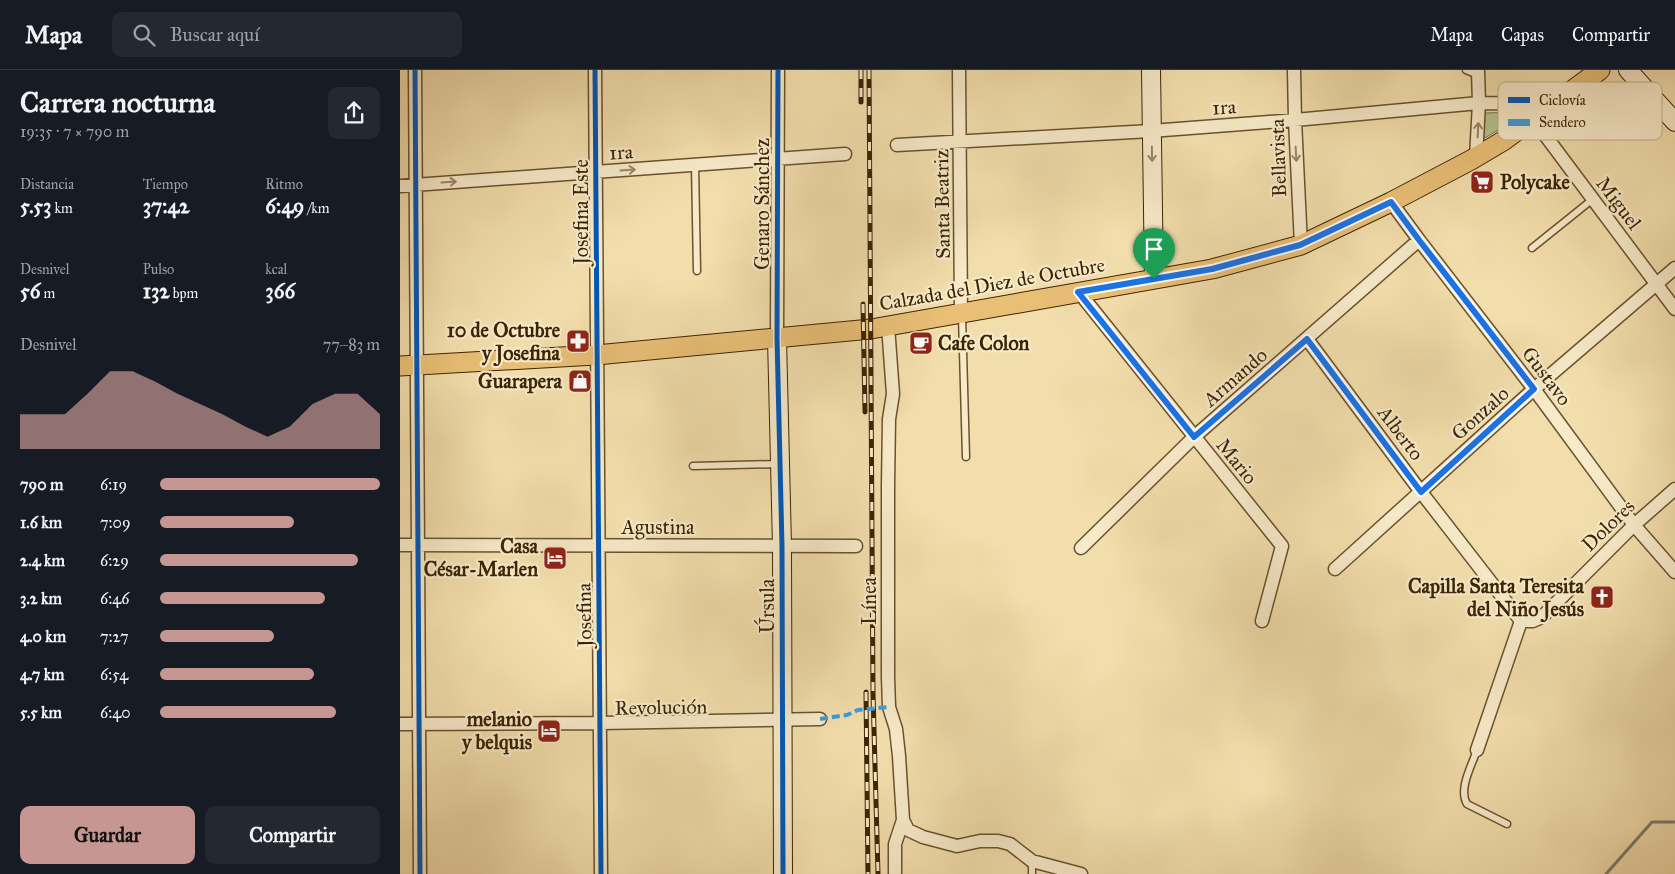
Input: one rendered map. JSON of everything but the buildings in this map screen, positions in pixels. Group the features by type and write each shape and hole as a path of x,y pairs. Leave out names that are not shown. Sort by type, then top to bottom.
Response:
{"main road":[{"name":"Calzada del Diez de Octubre","path":"1584,82 1600,70"},
{"name":"Calzada del Diez de Octubre","path":"409,366 596,355 888,326 1220,267 1300,245 1391,202 1504,140"}],"street":[{"path":"415,70 416,185 409,366 418,545 420,874"},
{"name":"Josefina Este","path":"595,70 596,355"},
{"name":"Genaro Sánchez","path":"777,338 778,70"},
{"name":"Santa Beatriz","path":"959,70 962,313"},
{"path":"1151,70 1154,279"},
{"name":"Bellavista","path":"1294,70 1300,245"},
{"path":"1628,70 1639,82"},
{"path":"1644,70 1655,82"},
{"path":"1474,72 1479,104 1476,157"},
{"path":"1662,90 1675,104"},
{"name":"1ra","path":"896,145 1152,131 1498,104"},
{"path":"1662,108 1675,122"},
{"name":"Miguel","path":"1549,140 1675,309"},
{"name":"1ra","path":"400,186 845,154"},
{"name":"Gustavo","path":"1391,202 1534,389 1634,525 1675,572"},
{"name":"Armando","path":"1081,548 1194,437 1419,240"},
{"name":"Gonzalo","path":"1334,569 1534,389 1675,268"},
{"name":"Mario","path":"1078,292 1282,546 1262,621"},
{"name":"Línea","path":"888,326 894,394 889,418 888,677 889,707 896,730 899,756 903,820 895,844 895,874"},
{"name":"Úrsula","path":"777,338 782,546 784,874"},
{"name":"Alberto","path":"1307,339 1421,492 1521,621"},
{"name":"Josefina","path":"596,355 601,874"},
{"name":"Dolores","path":"1521,621 1533,621 1542,616 1634,525 1675,489"},
{"name":"Agustina","path":"400,545 856,546"},
{"path":"1477,750 1521,621"},
{"name":"Revolución","path":"400,724 820,719"},
{"path":"903,820 908,830 923,837 957,846 998,841 1010,844 1032,860 1081,874"}],"lane":[{"path":"695,165 697,271"},
{"path":"1532,248 1593,199"},
{"name":"Santa Beatriz","path":"962,313 966,457"},
{"path":"693,466 780,464"},
{"path":"1477,750 1464,789 1464,799 1467,804 1507,824"},
{"path":"1032,860 1032,874"}],"green space":[{"path":"1484,113 1498,113 1498,130 1483,139"}],"waterway":[{"path":"1606,874 1652,822 1675,822"}],"railway":[{"path":"861,70 861,102"},
{"path":"869,70 873,693 878,874"},
{"path":"863,304 865,412"},
{"path":"866,692 868,874"}],"marked path":[{"path":"820,719 847,715 858,710 889,707"}],"cycle path":[{"path":"415,70 420,874"},
{"path":"595,70 601,874"},
{"path":"778,70 777,338 782,546 783,874"}],"place":[{"name":"Polycake","path":"1482,182"},
{"name":"10 de Octubre y Josefina","path":"578,341"},
{"name":"Cafe Colon","path":"921,343"},
{"name":"Guarapera","path":"580,381"},
{"name":"Casa César-Marlen","path":"555,558"},
{"name":"Capilla Santa Teresita del Niño Jesús","path":"1602,597"},
{"name":"melanio y belquis","path":"549,731"}],"route":[{"path":"1391,202 1534,389 1421,492 1307,339 1194,437 1078,292 1154,279 1212,269 1300,245 1391,202"}]}
